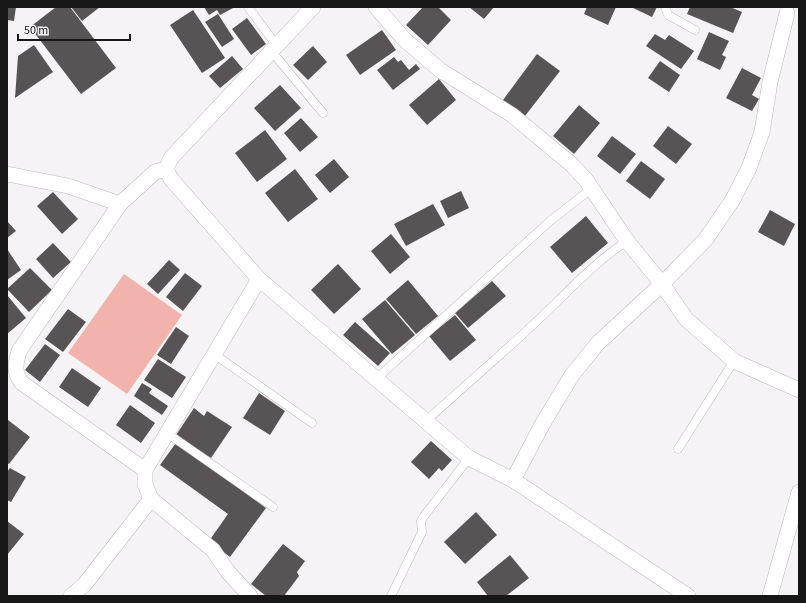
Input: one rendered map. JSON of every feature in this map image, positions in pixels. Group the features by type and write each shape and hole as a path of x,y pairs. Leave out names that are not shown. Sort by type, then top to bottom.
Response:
{"street":[{"path":"166,169 171,158 313,7"},
{"path":"376,7 405,40 440,70 512,115 571,164 591,189 627,241 662,284 686,318 734,361 799,390"},
{"path":"514,480 542,423 572,375 598,343 662,284 706,239 732,201 750,168 762,132 770,82 790,12"},
{"path":"145,470 22,383 17,377 15,368 19,351 120,204 155,172 166,169"},
{"path":"166,169 171,179 259,279 469,458 514,480 688,596"},
{"path":"7,174 68,186 120,204"},
{"path":"250,596 228,572 213,550 151,499 146,484 145,470 259,279"},
{"path":"770,596 799,492"},
{"path":"71,596 85,584 151,499"}],"lane":[{"path":"248,7 275,49 323,113"},
{"path":"665,7 668,15 695,30"},
{"path":"376,379 550,221 591,189"},
{"path":"426,422 537,321 572,284 608,253 627,241"},
{"path":"214,354 312,423"},
{"path":"678,449 734,361"},
{"path":"167,432 273,507"},
{"path":"391,596 422,532 421,521 469,458"}],"shaded area":[{"path":"124,274 182,315 127,394 68,353"}],"building":[{"path":"7,7 16,7 14,21 7,20"},
{"path":"56,7 70,7 116,68 81,94 30,27"},
{"path":"71,7 100,7 82,21"},
{"path":"204,7 235,7 220,15 217,10 209,15"},
{"path":"423,7 438,7 451,20 428,45 406,25"},
{"path":"469,7 494,7 484,19"},
{"path":"587,7 616,7 608,25 584,14"},
{"path":"631,7 657,7 652,17"},
{"path":"690,7 730,7 742,12 733,33 687,14"},
{"path":"193,10 225,58 202,73 170,25"},
{"path":"218,14 234,39 222,47 205,22"},
{"path":"247,18 266,44 251,55 232,29"},
{"path":"382,30 396,50 360,75 346,55"},
{"path":"709,32 729,41 722,55 726,57 720,70 697,59"},
{"path":"655,34 665,40 669,35 694,51 681,69 646,46"},
{"path":"34,45 53,72 15,98 18,56"},
{"path":"313,46 327,62 308,80 293,65"},
{"path":"537,54 560,71 525,116 503,100"},
{"path":"232,56 243,69 220,88 209,76"},
{"path":"394,57 398,62 401,60 409,70 416,64 420,69 393,90 377,70"},
{"path":"660,61 680,75 669,92 648,78"},
{"path":"742,68 761,78 752,95 759,99 752,111 726,98"},
{"path":"439,79 456,100 427,125 409,105"},
{"path":"280,85 301,108 275,131 254,108"},
{"path":"579,105 600,123 574,154 553,136"},
{"path":"301,118 318,137 300,152 284,133"},
{"path":"668,126 692,144 676,164 653,146"},
{"path":"265,130 287,159 257,182 235,153"},
{"path":"612,136 636,154 620,174 597,156"},
{"path":"334,159 349,177 330,193 315,175"},
{"path":"641,161 665,179 650,199 626,181"},
{"path":"295,169 318,199 288,222 265,193"},
{"path":"461,191 469,208 448,218 440,201"},
{"path":"53,192 78,219 62,234 37,206"},
{"path":"433,204 445,225 406,246 394,224"},
{"path":"770,210 795,224 784,246 758,232"},
{"path":"586,216 608,243 572,273 550,247"},
{"path":"7,221 16,231 7,238"},
{"path":"391,234 410,257 390,274 371,251"},
{"path":"53,243 71,262 53,278 36,259"},
{"path":"7,249 21,270 7,280"},
{"path":"169,260 180,270 158,294 147,284"},
{"path":"338,264 361,289 334,314 311,290"},
{"path":"30,268 52,290 29,312 7,289"},
{"path":"185,273 202,286 183,311 166,297"},
{"path":"408,280 438,316 416,334 386,299"},
{"path":"492,281 506,296 468,328 455,313"},
{"path":"7,295 26,318 7,334"},
{"path":"385,300 415,335 392,354 362,319"},
{"path":"68,309 86,322 63,352 45,339"},
{"path":"455,315 476,340 450,361 429,336"},
{"path":"355,322 390,353 378,366 343,335"},
{"path":"176,327 189,336 171,364 157,355"},
{"path":"45,344 60,355 40,382 25,370"},
{"path":"158,359 186,377 172,398 144,380"},
{"path":"72,368 101,388 88,407 59,387"},
{"path":"142,383 152,389 149,393 168,406 162,415 134,396"},
{"path":"259,393 285,411 270,435 243,418"},
{"path":"130,405 155,423 141,443 116,425"},
{"path":"194,408 204,416 207,411 232,427 211,458 176,435"},
{"path":"8,420 30,437 9,464 7,463"},
{"path":"431,441 452,460 442,471 439,468 429,479 411,462"},
{"path":"176,443 266,508 230,557 209,541 228,514 160,465"},
{"path":"10,468 26,477 11,502 7,500 7,472"},
{"path":"476,512 497,535 465,564 444,542"},
{"path":"7,521 24,534 7,555"},
{"path":"283,544 305,561 297,572 299,576 284,596 266,596 251,584"},
{"path":"510,555 529,578 506,596 488,596 477,582"}]}
